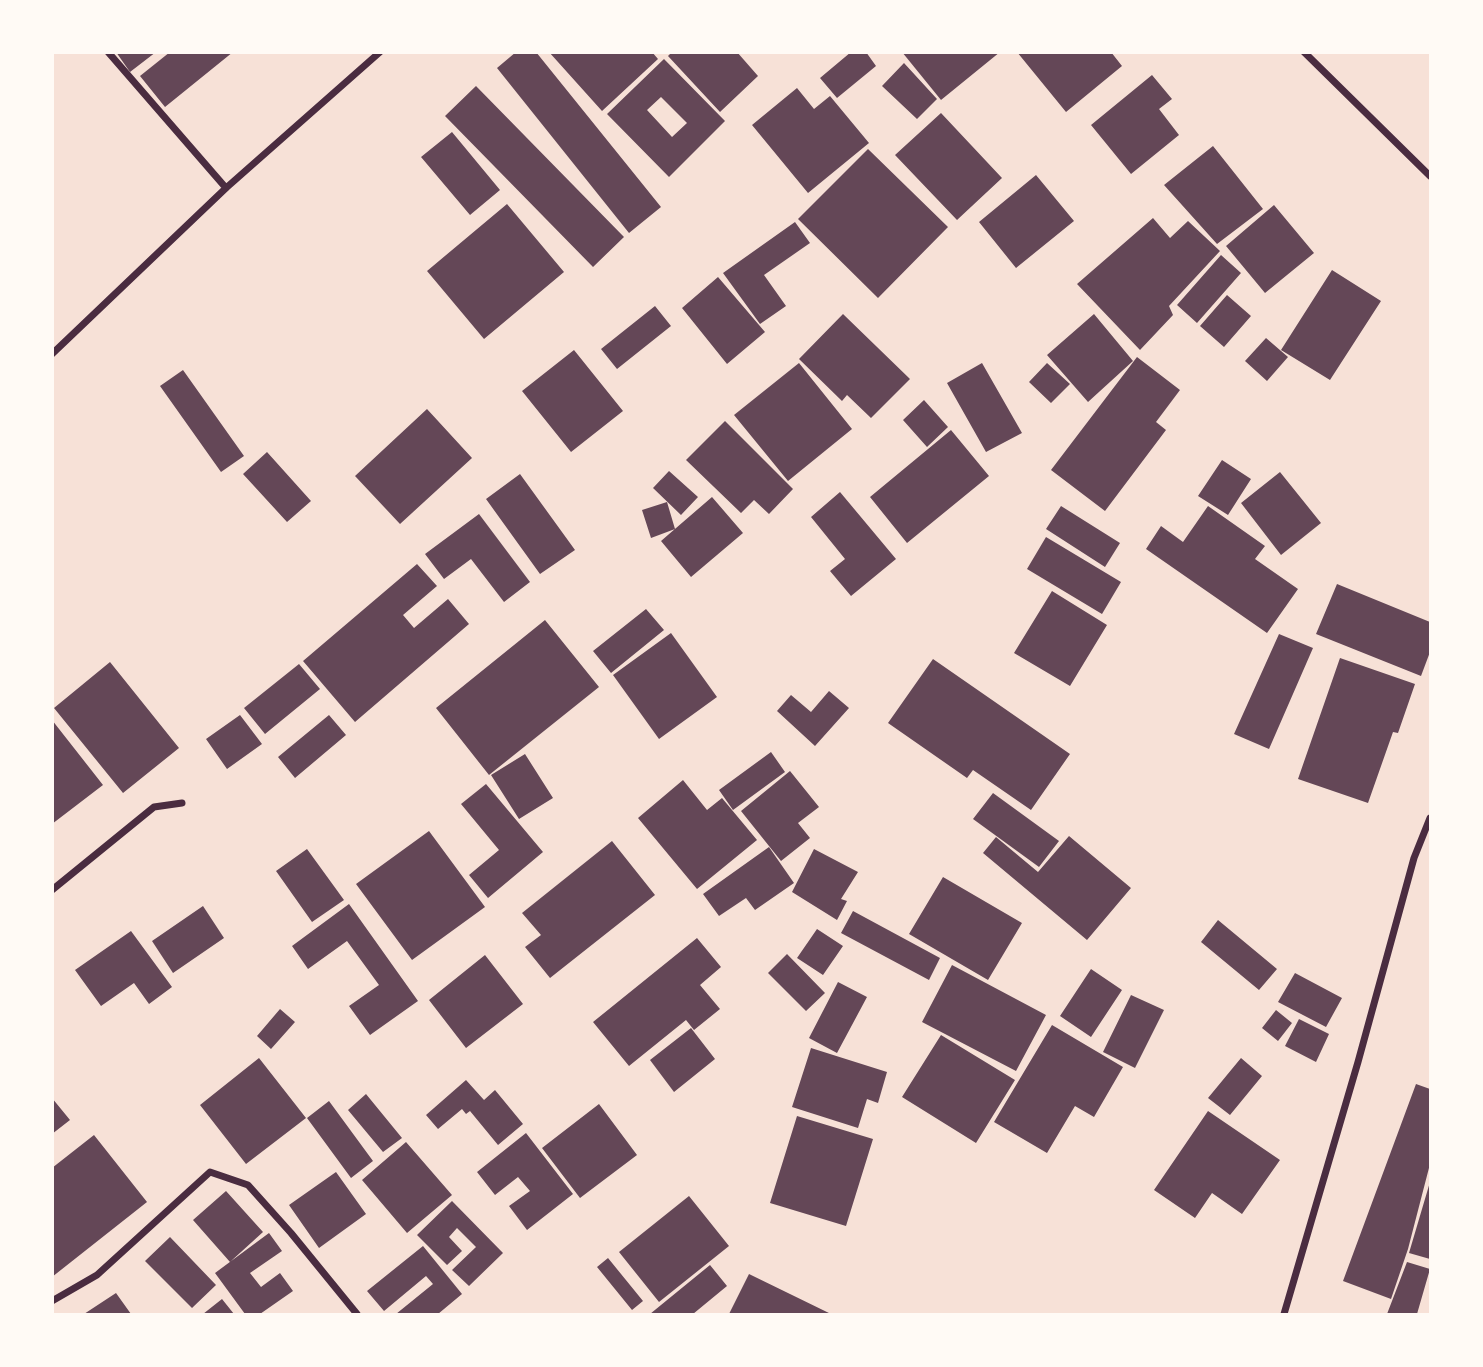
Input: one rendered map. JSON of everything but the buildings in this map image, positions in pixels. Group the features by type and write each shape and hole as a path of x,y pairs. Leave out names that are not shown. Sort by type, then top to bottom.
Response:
{"street":[{"path":"108,52 226,188"},
{"path":"52,354 226,188 380,52"},
{"path":"1304,52 1430,176"},
{"path":"52,890 154,807 182,803"},
{"path":"1284,1314 1414,858 1430,818"},
{"path":"52,1301 97,1275 210,1172 248,1185 357,1314"}]}
